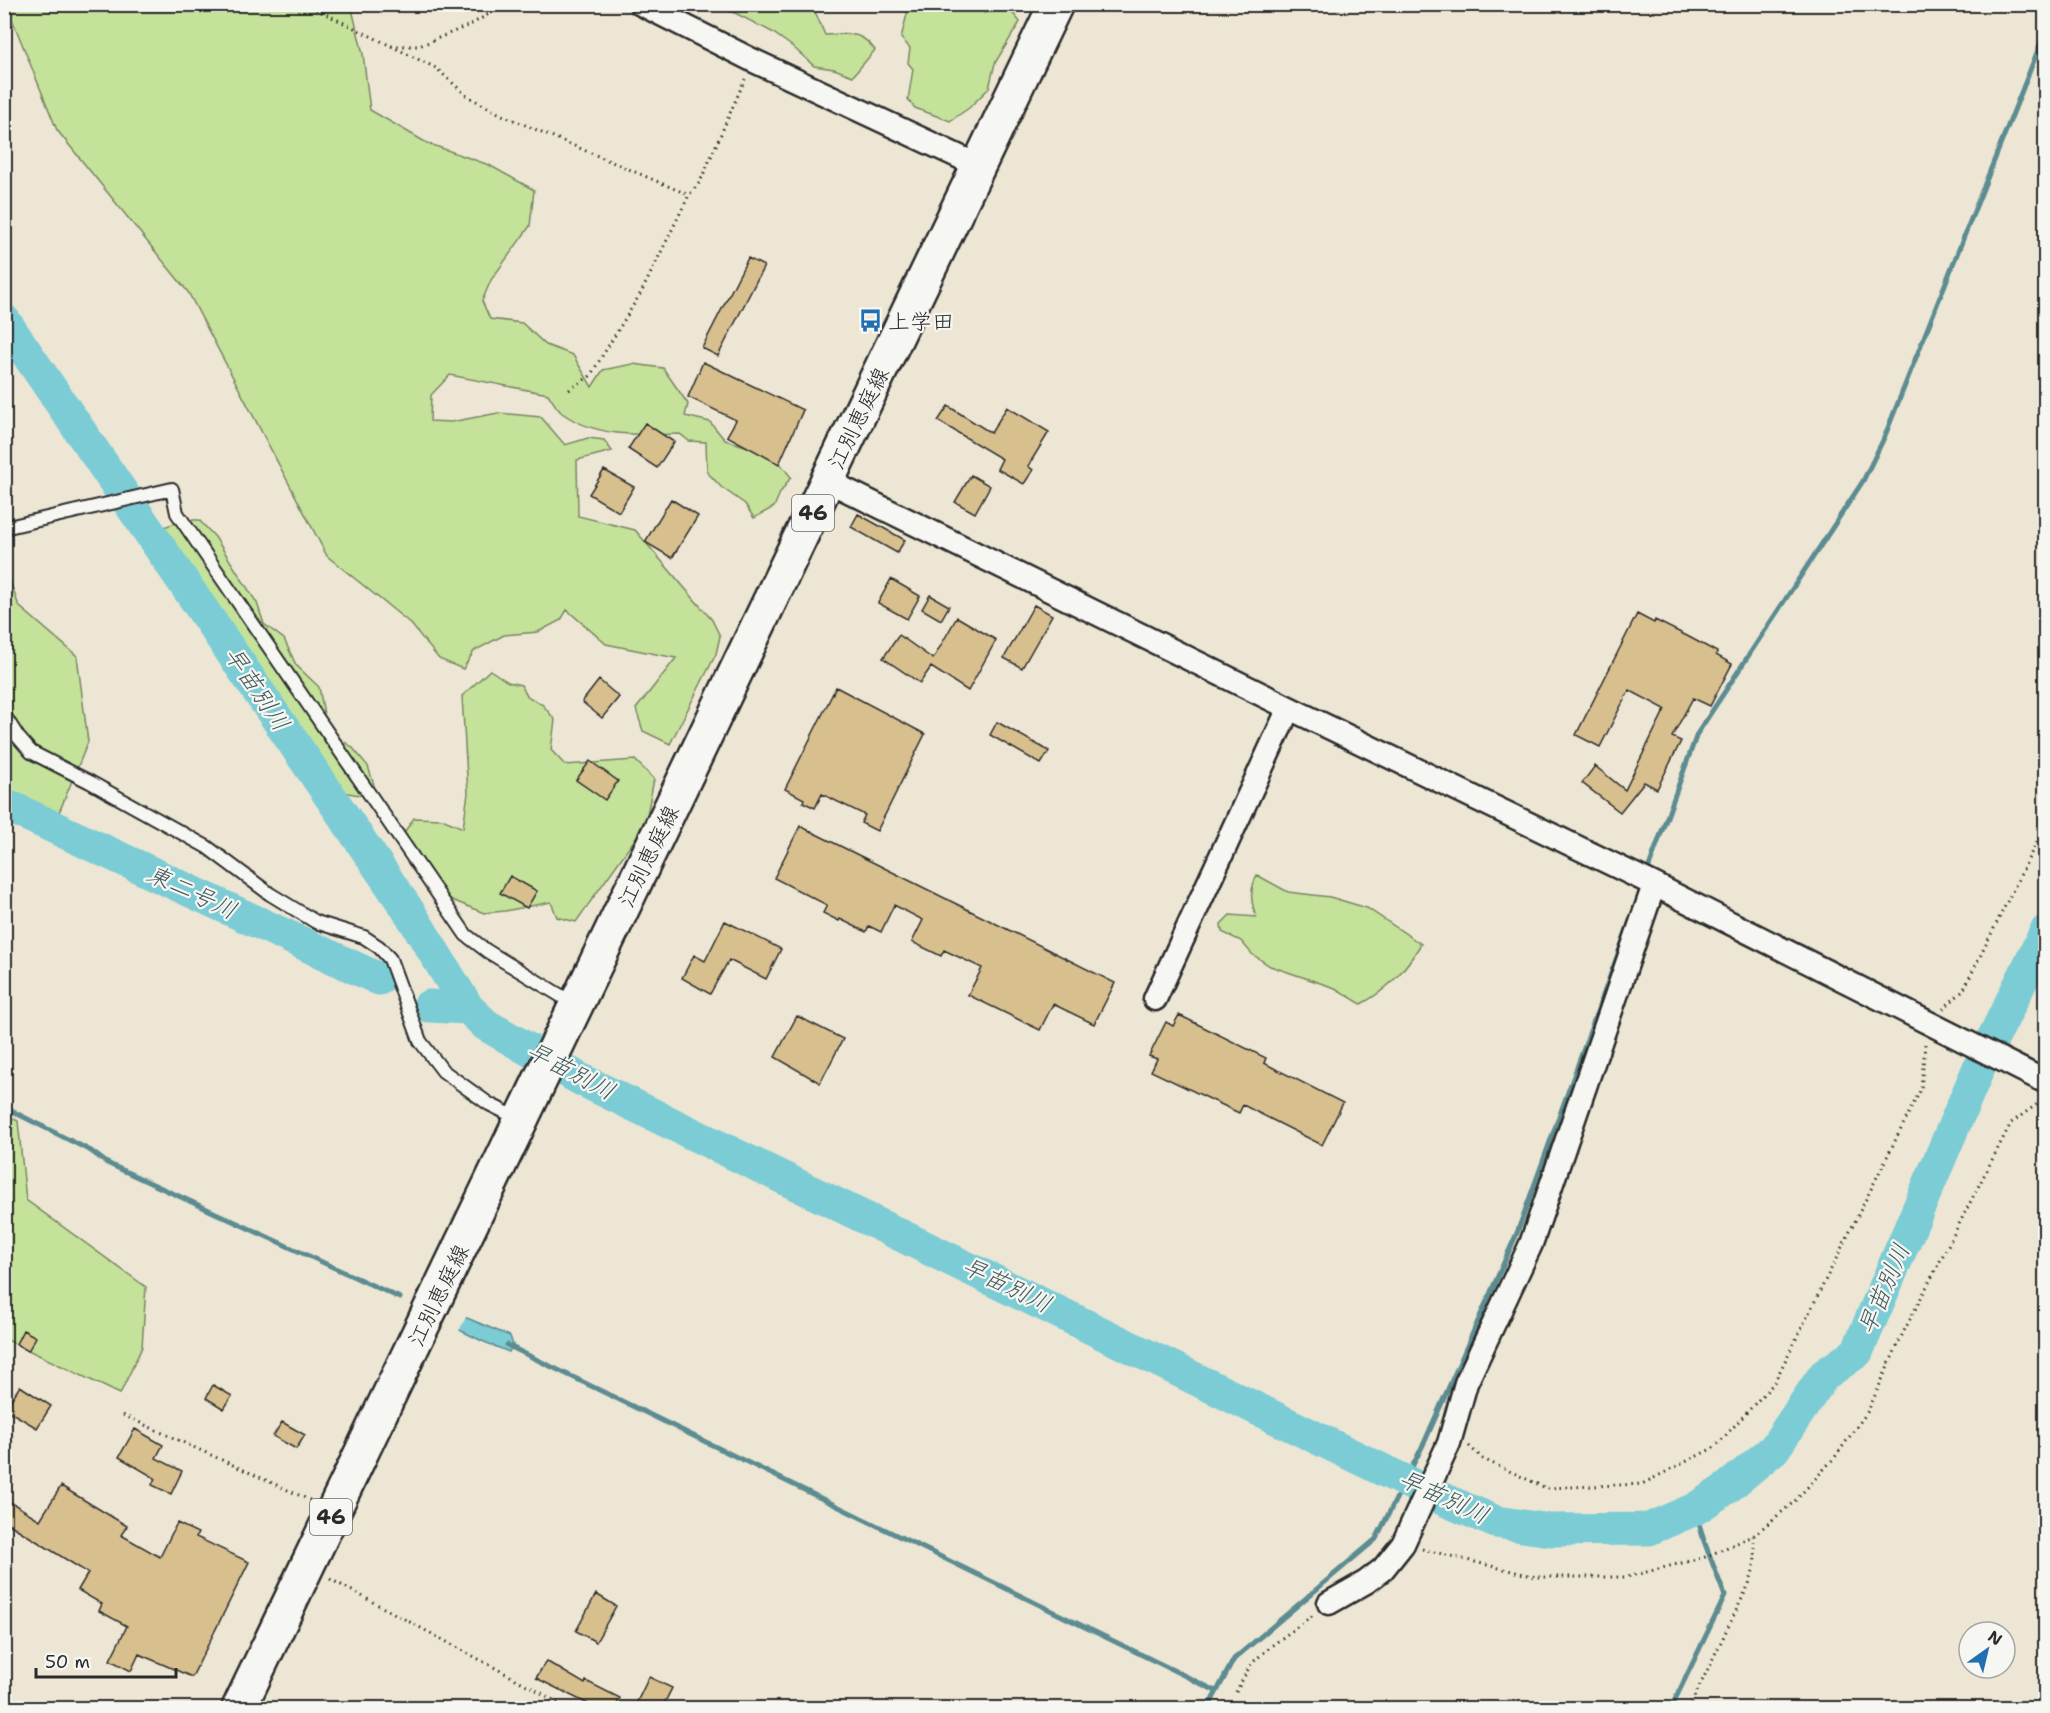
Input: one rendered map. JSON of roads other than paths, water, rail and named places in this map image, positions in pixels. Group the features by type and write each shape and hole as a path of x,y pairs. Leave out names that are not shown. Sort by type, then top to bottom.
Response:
{"main road":[{"name":"江別恵庭線","path":"239,1708 1056,4"}],"street":[{"path":"640,4 752,60 979,166"},
{"path":"828,480 1289,708 1647,881 2041,1080"},
{"path":"1155,999 1289,708"},
{"path":"1329,1603 1366,1582 1383,1569 1405,1539 1451,1437 1466,1383 1531,1244 1647,881"}],"lane":[{"path":"4,528 172,489 177,513 466,935 573,1013"},
{"path":"4,715 18,738 31,752 207,847 270,894 316,922 364,937 379,947 390,959 420,1041 443,1071 489,1104 525,1113"}],"water":[{"path":"396,1295 467,1318 510,1336 513,1345 509,1352 482,1341 394,1298"}],"waterway":[{"path":"1646,875 1697,734 1863,481 1884,438 2046,30"},
{"name":"早苗別川","path":"4,320 410,913 468,1008 486,1025 580,1079 1438,1497 1496,1522 1550,1530 1649,1529 1695,1509 1727,1488 1774,1449 1824,1375 1857,1352 1980,1065 2046,931"},
{"name":"東二号川","path":"4,804 379,979"},
{"path":"1208,1708 1234,1659 1376,1539 1425,1441 1517,1233 1635,907"},
{"name":"東二号川","path":"429,1006 468,1008"},
{"path":"4,1107 91,1151 107,1163 400,1298"},
{"path":"507,1345 1216,1691"},
{"path":"1671,1708 1725,1596 1704,1541 1695,1509"}],"place":[{"name":"上学田","path":"870,321"}]}
